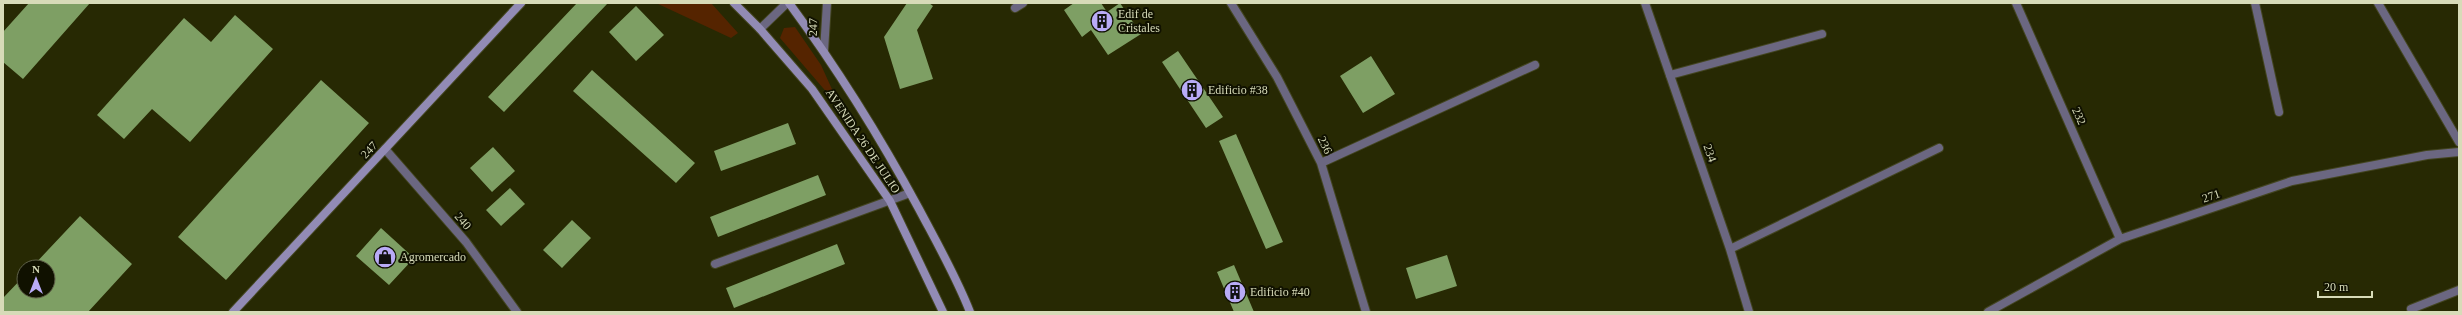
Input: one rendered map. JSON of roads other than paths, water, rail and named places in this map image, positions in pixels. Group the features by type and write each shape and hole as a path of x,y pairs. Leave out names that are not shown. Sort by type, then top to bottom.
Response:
{"street":[{"name":"247","path":"233,312 521,3"},
{"name":"AVENIDA 26 DE JULIO","path":"734,3 760,29 812,89 890,202 943,312"},
{"name":"AVENIDA 26 DE JULIO","path":"788,3 824,51 910,193 958,282 970,312"},
{"path":"760,29 788,3"},
{"name":"247","path":"824,51 827,3"},
{"path":"1015,8 1022,3"},
{"name":"236","path":"1231,3 1277,77 1320,162 1366,312"},
{"name":"234","path":"1645,3 1730,249 1749,312"},
{"name":"232","path":"2016,3 2120,239"},
{"path":"2255,3 2279,112"},
{"path":"2378,3 2459,142"},
{"path":"1670,75 1822,34"},
{"path":"1320,162 1535,65"},
{"path":"1730,249 1939,148"},
{"name":"240","path":"385,150 466,242 517,312"},
{"name":"271","path":"1988,312 2120,239 2292,181 2427,155 2459,152"},
{"path":"715,264 890,202 910,193"},
{"path":"2411,309 2459,290"}],"place":[{"name":"Edif de Cristales","path":"1102,21"},
{"name":"Edificio #38","path":"1192,90"},
{"name":"Agromercado","path":"385,257"},
{"name":"Edificio #40","path":"1235,292"}]}
